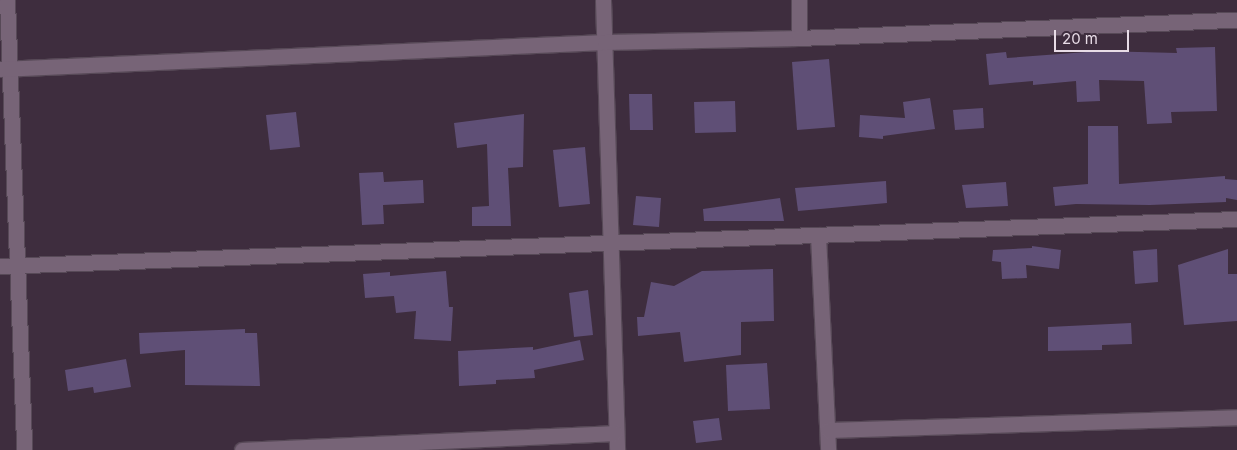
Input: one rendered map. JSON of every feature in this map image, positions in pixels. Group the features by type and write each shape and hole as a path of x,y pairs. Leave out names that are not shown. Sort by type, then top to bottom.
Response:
{"street":[{"path":"7,0 5,69 17,265 24,450"},
{"path":"603,0 609,242 617,450"},
{"path":"799,0 799,38"},
{"path":"5,69 605,42 799,38 1237,20"},
{"path":"0,266 1237,219"},
{"path":"818,235 828,450"},
{"path":"828,430 1237,417"},
{"path":"242,450 616,434"}],"building":[{"path":"1215,47 1217,111 1171,112 1172,123 1147,124 1144,81 1099,80 1100,101 1077,102 1076,81 1033,85 1033,81 989,85 986,54 1006,52 1007,58 1100,51 1177,53 1176,48"},
{"path":"829,59 835,127 797,130 792,62"},
{"path":"629,94 652,94 653,130 630,130"},
{"path":"930,98 935,129 883,136 883,139 859,137 860,115 905,118 903,102"},
{"path":"735,101 736,132 695,133 694,102"},
{"path":"983,108 984,128 955,130 953,110"},
{"path":"296,112 300,147 270,150 266,115"},
{"path":"524,114 523,167 508,168 511,226 472,226 472,207 489,206 487,144 457,148 454,123"},
{"path":"1088,126 1118,126 1119,184 1225,176 1225,179 1237,180 1237,200 1226,198 1226,202 1150,205 1076,204 1055,206 1053,187 1088,184"},
{"path":"585,147 590,204 559,207 553,150"},
{"path":"383,172 384,182 423,180 424,203 383,205 384,224 362,225 359,173"},
{"path":"886,181 887,203 798,211 795,188"},
{"path":"1006,182 1008,206 966,208 962,185"},
{"path":"636,196 661,198 659,227 633,225"},
{"path":"780,198 784,221 704,221 703,209"},
{"path":"1032,246 1061,250 1059,269 1026,265 1027,278 1002,279 1001,262 992,261 993,250 1032,248"},
{"path":"1157,249 1158,282 1135,284 1133,251"},
{"path":"1228,249 1228,274 1237,274 1237,321 1184,325 1178,265"},
{"path":"773,269 774,321 741,322 741,355 684,362 680,332 638,336 637,317 644,317 651,282 674,286 702,271"},
{"path":"446,271 449,307 453,307 451,341 414,339 416,311 396,313 394,296 365,298 363,274 390,272 390,276"},
{"path":"588,290 593,335 574,337 569,293"},
{"path":"1131,323 1132,344 1102,345 1102,350 1048,351 1048,327"},
{"path":"245,329 245,333 257,333 260,386 185,385 185,350 140,354 139,333"},
{"path":"580,340 584,360 534,370 535,378 496,380 496,384 459,386 458,351 533,347 533,350"},
{"path":"126,359 131,387 94,393 93,387 68,391 65,370"},
{"path":"767,363 770,409 728,411 726,365"},
{"path":"719,418 722,440 696,443 693,421"}]}
